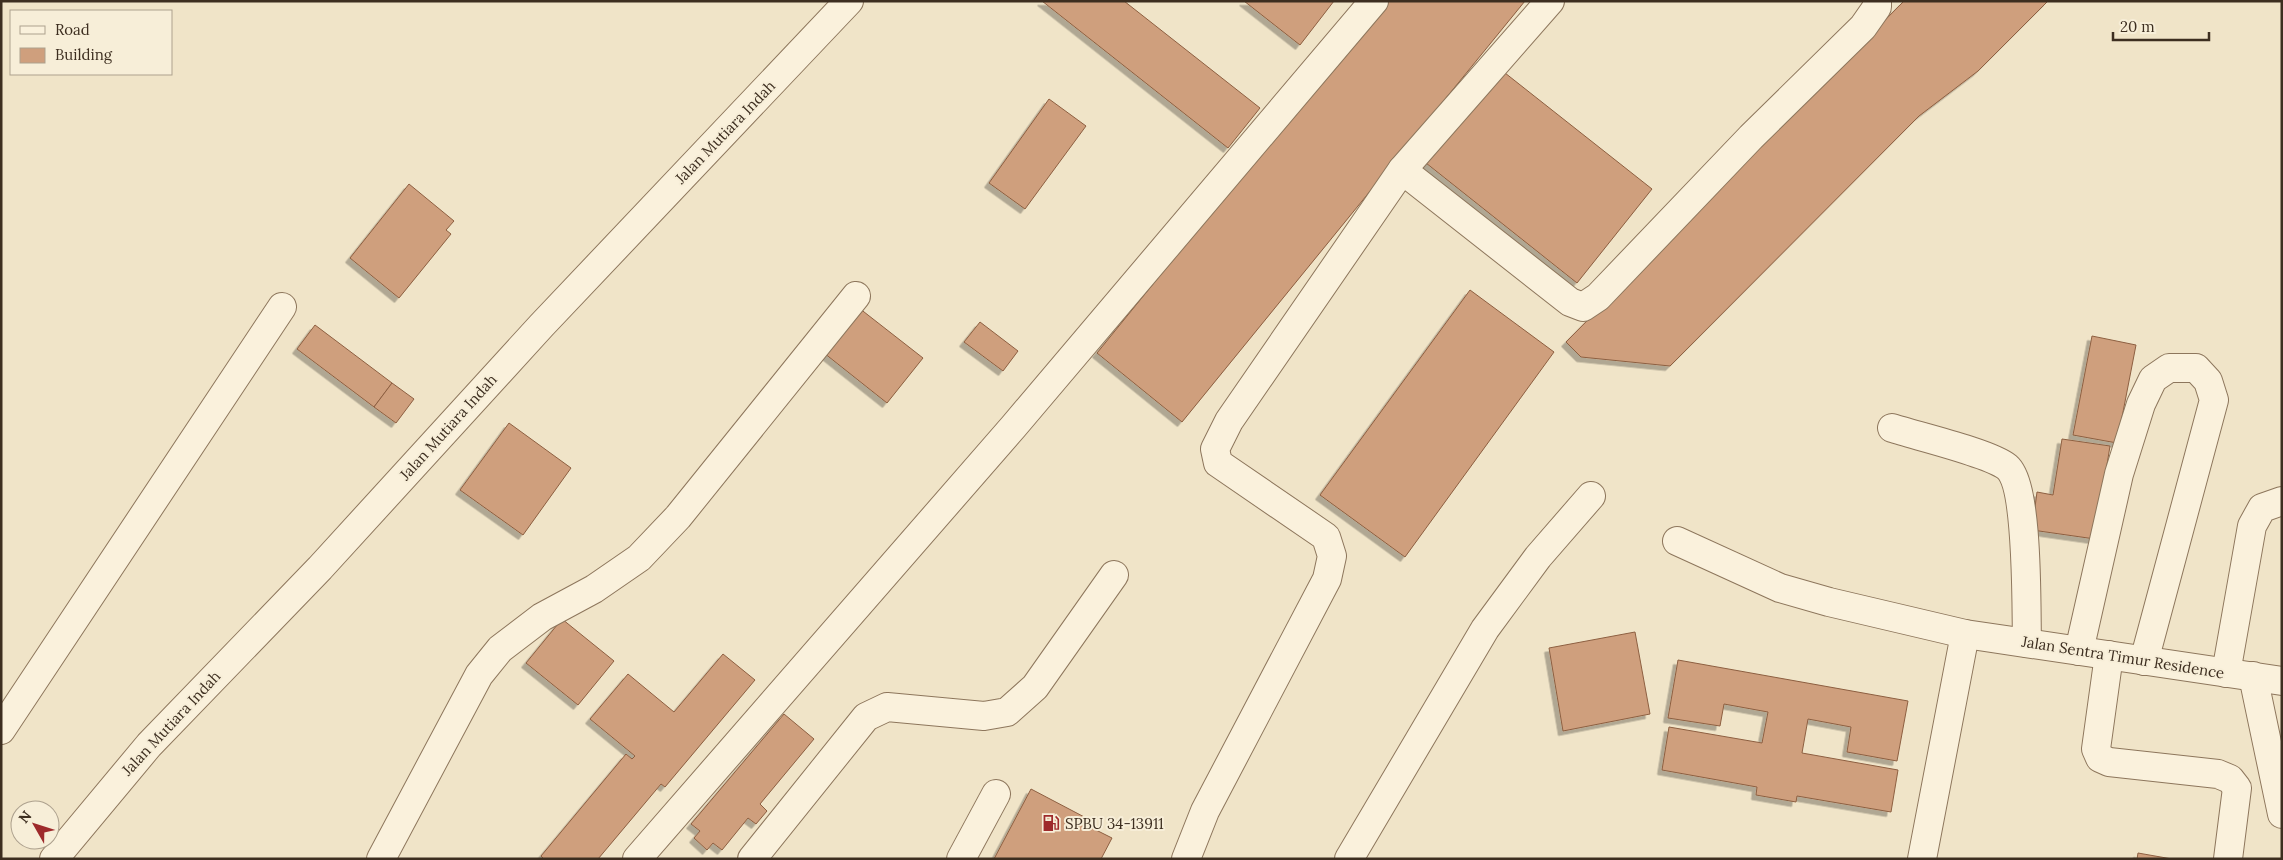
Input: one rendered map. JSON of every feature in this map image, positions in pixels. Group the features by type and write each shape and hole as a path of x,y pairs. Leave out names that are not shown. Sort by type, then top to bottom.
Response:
{"street":[{"name":"Jalan Mutiara Indah","path":"54,859 149,745 320,568 541,326 849,1"},
{"path":"638,859 1014,426 1374,1"},
{"path":"1186,859 1205,811 1327,579 1332,556 1326,537 1218,463 1215,449 1229,421 1402,170 1550,1"},
{"path":"1402,170 1570,302 1583,307 1598,297 1751,137 1863,27 1877,7 1878,1"},
{"path":"381,859 479,676 500,649 542,617 594,589 638,558 678,517 856,296"},
{"path":"1,730 282,307"},
{"path":"2079,651 2119,474 2141,404 2153,379 2168,368 2196,368 2208,381 2214,400 2144,660"},
{"path":"1892,428 1988,458 2008,468 2020,495 2027,643"},
{"path":"1349,859 1485,629 1538,557 1591,496"},
{"path":"2226,673 2252,526 2262,508 2282,501"},
{"name":"Jalan Sentra Timur Residence","path":"1677,541 1780,588 1829,602 1965,634 2282,681"},
{"path":"752,859 866,717 887,706 984,716 1007,712 1035,687 1114,576"},
{"path":"1922,859 1965,634"},
{"path":"2109,655 2096,749 2100,758 2109,762 2218,774 2230,779 2238,788 2228,859"},
{"path":"2253,676 2282,814"},
{"path":"961,859 996,794"}],"building":[{"path":"1042,1 1124,1 1260,108 1228,148"},
{"path":"1244,1 1334,1 1300,45"},
{"path":"1383,1 1525,1 1182,422 1097,353"},
{"path":"1904,1 2048,1 1978,71 1919,116 1670,366 1581,357 1566,342"},
{"path":"1500,69 1652,189 1577,283 1426,163"},
{"path":"1049,99 1086,126 1025,209 989,183"},
{"path":"409,184 454,221 446,230 451,234 399,298 350,258"},
{"path":"1470,290 1554,352 1405,557 1320,495"},
{"path":"859,308 923,358 887,403 824,353"},
{"path":"980,322 1018,351 1003,371 964,342"},
{"path":"315,325 392,383 374,407 297,349"},
{"path":"2092,336 2136,345 2117,443 2073,435"},
{"path":"392,383 414,399 396,423 374,407"},
{"path":"509,423 571,468 523,535 460,490"},
{"path":"2062,439 2110,446 2095,539 2032,530 2037,492 2053,495"},
{"path":"562,619 614,661 578,705 526,663"},
{"path":"1635,632 1650,714 1563,731 1549,648"},
{"path":"723,654 755,680 665,787 661,784 598,859 544,859 541,856 626,754 632,759 635,756 590,719 628,674 674,712"},
{"path":"1678,660 1908,701 1897,761 1847,752 1851,727 1808,719 1802,753 1898,770 1891,812 1797,796 1796,802 1756,795 1757,787 1662,770 1669,727 1762,743 1768,712 1724,704 1720,726 1668,718"},
{"path":"784,714 814,739 760,804 767,811 756,824 748,818 722,850 713,843 707,850 694,838 700,831 691,824"},
{"name":"SPBU 34-13911","path":"1031,789 1090,820 1088,826 1112,838 1101,859 994,859"},
{"path":"2138,853 2172,859 2137,859"}],"place":[{"name":"SPBU 34-13911","path":"1051,823"}]}
